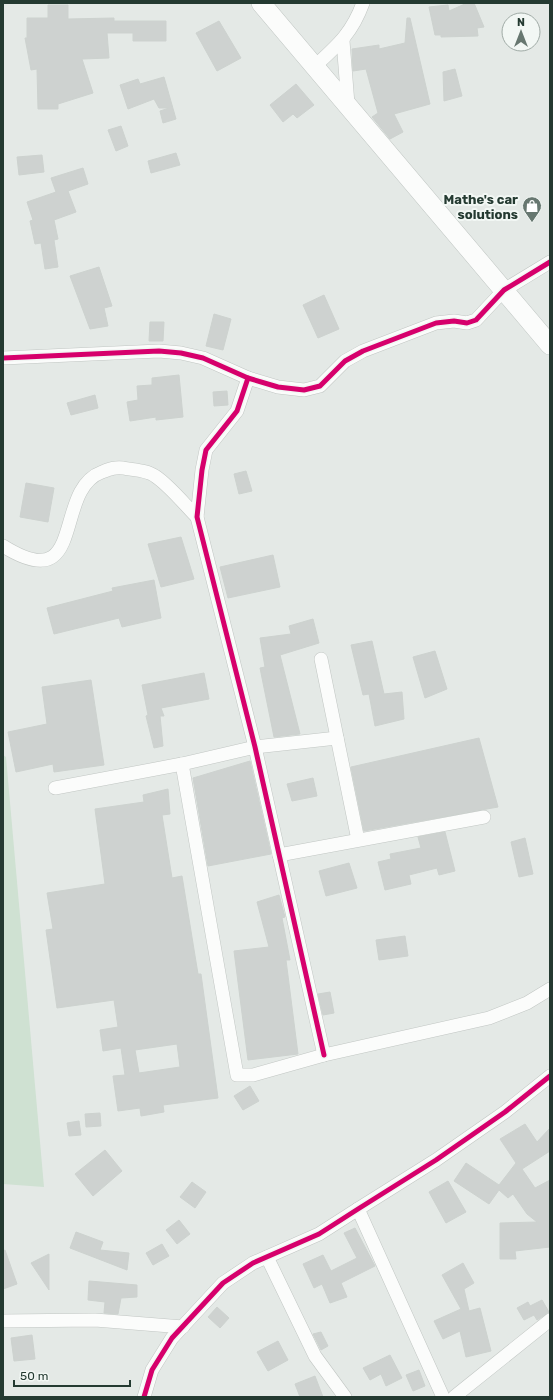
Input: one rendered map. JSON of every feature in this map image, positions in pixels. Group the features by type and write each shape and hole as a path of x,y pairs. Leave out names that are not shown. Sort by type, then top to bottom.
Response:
{"street":[{"path":"261,3 348,104 550,345"},
{"path":"315,66 343,41 358,16 363,3"},
{"path":"343,41 348,104"},
{"path":"3,358 159,351 181,352 203,358 248,378 278,387 304,390 320,386 345,361 363,351 436,323 454,321 467,323 476,320 504,290 550,262"},
{"path":"248,378 237,411 206,450 202,470 197,517 255,747 324,1055"},
{"path":"5,546 20,557 32,560 46,559 59,551 65,541 76,501 85,484 96,474 116,467 138,470 155,476 197,517"},
{"path":"320,659 358,840"},
{"path":"55,788 182,764 255,747 337,738"},
{"path":"182,764 237,1075 253,1075 324,1055 489,1018 527,1003 550,990"},
{"path":"279,855 484,817"},
{"path":"144,1397 152,1370 172,1338 223,1283 253,1264 319,1234 436,1160 505,1112 550,1076"},
{"path":"358,1209 443,1397"},
{"path":"267,1257 315,1356 345,1397"},
{"path":"3,1321 95,1320 183,1327"},
{"path":"454,1397 550,1320"}],"green space":[{"path":"3,755 6,757 44,1187 3,1184"}],"building":[{"path":"467,3 474,3 484,27 477,28 478,36 441,37 441,35 435,35 429,7 448,5 449,11"},
{"path":"48,5 68,5 68,19 114,18 114,21 166,21 166,41 133,41 133,33 107,33 109,58 82,59 93,93 58,104 58,109 38,109 37,69 31,70 25,38 27,38 27,18 48,18"},
{"path":"407,18 410,18 430,104 394,114 403,132 390,139 372,117 378,113 366,69 353,71 352,49 379,45 379,49 405,43"},
{"path":"219,21 241,58 217,71 196,33"},
{"path":"455,69 462,96 444,101 443,72"},
{"path":"164,77 176,119 163,123 160,111 169,108 159,108 154,99 128,109 120,85 138,79 140,84"},
{"path":"296,84 314,105 297,118 293,114 283,122 270,105"},
{"path":"121,126 128,146 116,151 108,130"},
{"path":"176,153 180,165 151,173 148,161"},
{"path":"42,155 44,172 19,175 17,157"},
{"path":"83,168 88,184 68,191 76,212 54,220 58,239 54,240 58,267 45,269 41,243 35,244 30,221 33,220 27,202 56,192 51,178"},
{"path":"99,267 112,306 104,308 108,326 90,329 70,276"},
{"path":"324,295 339,329 318,338 303,305"},
{"path":"214,314 231,319 223,350 206,346"},
{"path":"150,322 164,322 163,341 149,341"},
{"path":"179,375 183,417 156,420 156,417 130,421 127,402 138,400 137,386 152,385 152,378"},
{"path":"227,391 228,405 214,406 213,392"},
{"path":"95,395 98,408 71,415 67,403"},
{"path":"246,471 252,491 239,494 234,474"},
{"path":"26,483 54,488 48,522 20,517"},
{"path":"181,537 194,579 161,587 148,544"},
{"path":"273,555 280,587 228,598 220,567"},
{"path":"154,580 161,618 122,627 119,618 54,634 47,608 113,591 112,588"},
{"path":"313,619 319,643 280,655 300,734 274,737 260,668 265,667 260,638 291,634 289,626"},
{"path":"372,641 384,694 402,692 404,719 375,726 369,694 363,695 351,645"},
{"path":"435,651 447,689 425,698 413,657"},
{"path":"204,673 209,699 161,708 164,716 160,716 163,746 154,748 146,716 148,715 142,685"},
{"path":"91,680 104,765 54,772 53,764 16,772 8,732 47,724 42,687"},
{"path":"479,738 498,807 364,831 351,767"},
{"path":"250,761 271,854 208,866 193,778"},
{"path":"313,778 317,796 292,801 287,784"},
{"path":"168,789 170,814 162,815 172,878 182,876 198,974 201,974 218,1098 163,1105 164,1112 141,1116 140,1108 118,1111 113,1076 125,1075 121,1048 103,1051 100,1030 118,1027 114,1000 57,1008 46,930 53,929 47,893 105,884 95,809 144,802 143,795","holes":["177,1044 180,1067 139,1073 135,1050"]},
{"path":"445,832 455,871 439,875 437,868 409,875 411,884 385,890 378,862 391,859 390,854 421,848 418,837"},
{"path":"525,838 533,874 519,877 511,842"},
{"path":"349,863 357,888 326,896 319,871"},
{"path":"279,895 285,917 282,918 290,960 286,960 298,1054 248,1060 234,951 269,947 257,902"},
{"path":"405,936 408,956 379,960 376,940"},
{"path":"330,992 334,1013 323,1015 318,994"},
{"path":"250,1086 259,1101 243,1110 234,1096"},
{"path":"100,1113 101,1126 86,1127 85,1114"},
{"path":"79,1121 81,1135 69,1136 67,1123"},
{"path":"525,1124 537,1142 550,1128 550,1151 522,1169 535,1188 550,1180 550,1247 515,1251 516,1259 500,1259 500,1223 537,1222 527,1214 513,1194 508,1198 499,1190 489,1204 454,1181 466,1163 499,1185 516,1163 500,1139"},
{"path":"105,1150 122,1171 93,1196 75,1174"},
{"path":"448,1181 466,1212 446,1223 429,1192"},
{"path":"192,1182 206,1192 195,1208 180,1197"},
{"path":"179,1220 190,1234 177,1244 166,1230"},
{"path":"355,1228 375,1266 341,1283 347,1297 330,1303 322,1284 314,1288 303,1264 323,1255 331,1271 357,1258 344,1233"},
{"path":"76,1232 103,1242 100,1250 129,1253 127,1270 70,1248"},
{"path":"162,1244 169,1256 153,1265 146,1253"},
{"path":"5,1250 17,1284 3,1289 3,1251"},
{"path":"49,1254 49,1290 31,1263"},
{"path":"463,1263 474,1283 464,1289 469,1311 480,1308 491,1351 466,1357 460,1331 443,1339 434,1321 461,1309 442,1275"},
{"path":"89,1281 137,1285 137,1297 121,1298 118,1314 104,1313 105,1302 88,1300"},
{"path":"542,1300 549,1312 537,1320 534,1315 524,1320 517,1308 528,1302 530,1306"},
{"path":"217,1307 229,1318 220,1328 208,1317"},
{"path":"321,1332 328,1346 321,1350 313,1334"},
{"path":"32,1335 35,1359 14,1361 11,1338"},
{"path":"278,1341 288,1360 268,1371 257,1352"},
{"path":"390,1355 402,1378 386,1386 381,1374 370,1380 363,1368"},
{"path":"419,1370 425,1386 413,1391 406,1375"},
{"path":"315,1376 323,1397 300,1397 295,1384"}],"cycle path":[{"path":"3,358 159,351 181,353 203,358 248,378 278,387 304,390 320,386 345,361 363,351 436,323 454,321 467,323 476,320 504,290 550,262"},
{"path":"248,378 237,411 206,450 202,470 197,517 255,747 324,1055"},
{"path":"144,1397 152,1370 172,1338 223,1283 253,1263 319,1234 436,1160 505,1112 550,1076"}],"place":[{"name":"Mathe's car solutions","path":"532,223"}]}
